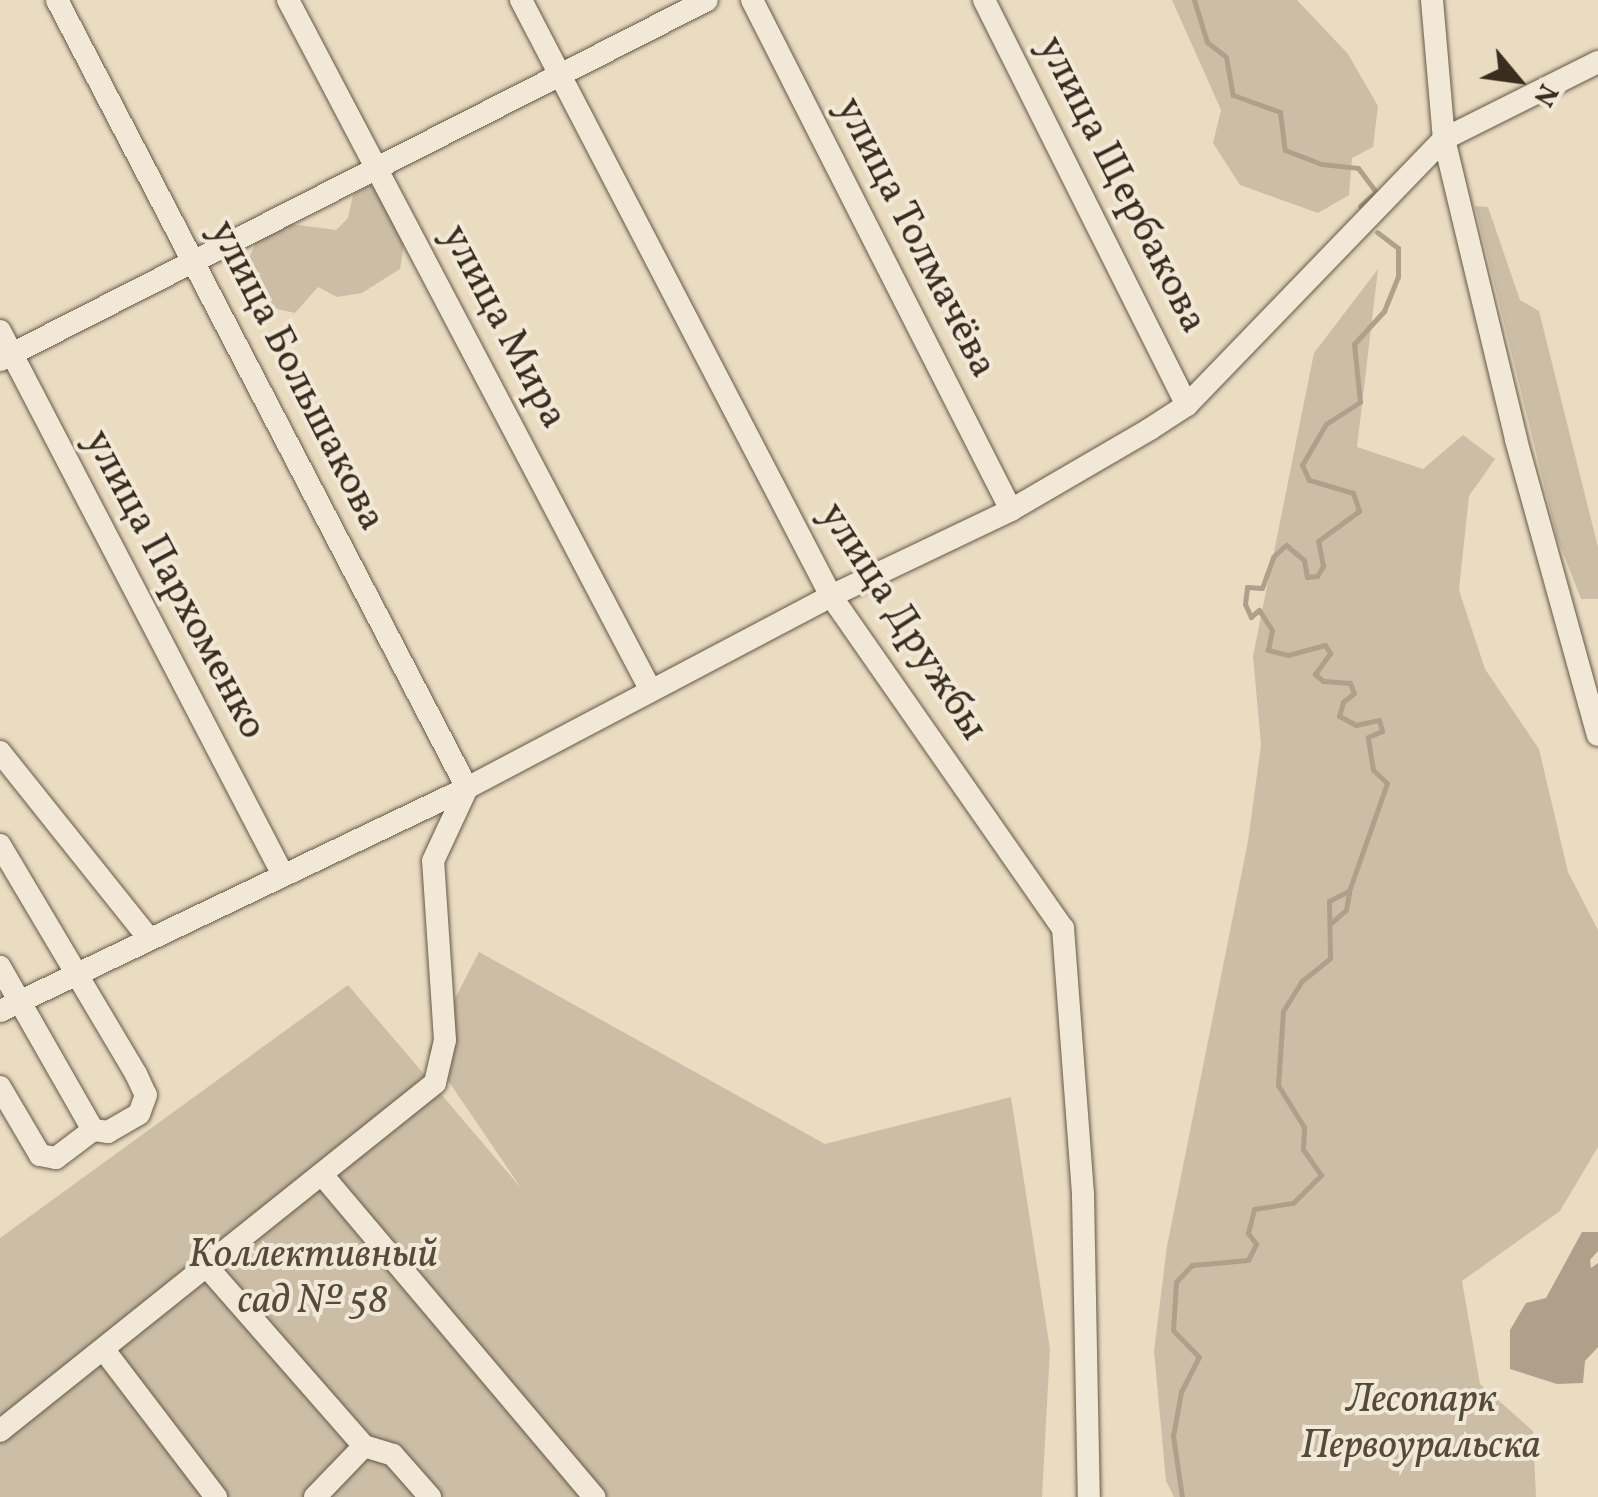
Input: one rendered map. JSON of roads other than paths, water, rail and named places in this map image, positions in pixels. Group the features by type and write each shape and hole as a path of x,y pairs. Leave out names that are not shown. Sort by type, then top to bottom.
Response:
{"street":[{"name":"улица Большакова","path":"57,0 467,788"},
{"name":"улица Мира","path":"288,0 650,689"},
{"name":"улица Дружбы","path":"521,0 830,596 1063,928 1083,1194 1089,1497"},
{"path":"6,357 707,0"},
{"name":"улица Толмачёва","path":"752,0 1011,510"},
{"name":"улица Щербакова","path":"984,0 1187,404"},
{"path":"1432,0 1444,139 1516,440 1598,735"},
{"path":"10,1006 147,936 467,788 830,596 1011,510 1187,404 1444,139 1598,62"},
{"name":"улица Пархоменко","path":"0,331 6,357 282,873"},
{"path":"0,752 147,936"},
{"path":"0,1431 324,1177 435,1083 445,1040 433,861 467,788"},
{"path":"0,845 146,1095 140,1114 108,1132 93,1130 56,1158 40,1155 0,1087"},
{"path":"0,967 10,1006 93,1130"},
{"path":"324,1177 594,1497"},
{"path":"208,1268 364,1446 393,1455 430,1497"},
{"path":"104,1350 216,1497"},
{"path":"315,1497 364,1446"}],"waterway":[{"path":"1194,0 1207,42 1226,57 1233,95 1280,112 1285,150 1321,164 1358,168 1376,192 1360,206"},
{"path":"1182,1497 1173,1436 1181,1392 1199,1357 1173,1330 1176,1282 1192,1265 1248,1260 1256,1244 1248,1233 1254,1209 1293,1203 1321,1175 1303,1149 1304,1127 1278,1085 1283,1011 1302,981 1330,958 1329,901 1349,891 1387,783 1373,770 1368,737 1382,731 1379,720 1356,725 1339,716 1343,702 1354,693 1350,683 1323,681 1315,674 1330,653 1325,645 1288,655 1268,650 1272,630 1259,610 1251,617 1245,604 1247,587 1262,588 1273,557 1286,545 1304,560 1307,577 1317,576 1323,566 1318,541 1359,511 1353,493 1309,480 1302,465 1326,424 1360,402 1354,344 1384,311 1398,277 1398,248 1377,232"},
{"path":"1331,923 1346,910 1349,893"}],"park label":[{"name":"Коллективный сад № 58","path":"313,1279"},
{"name":"Лесопарк Первоуральска","path":"1421,1424"}]}
